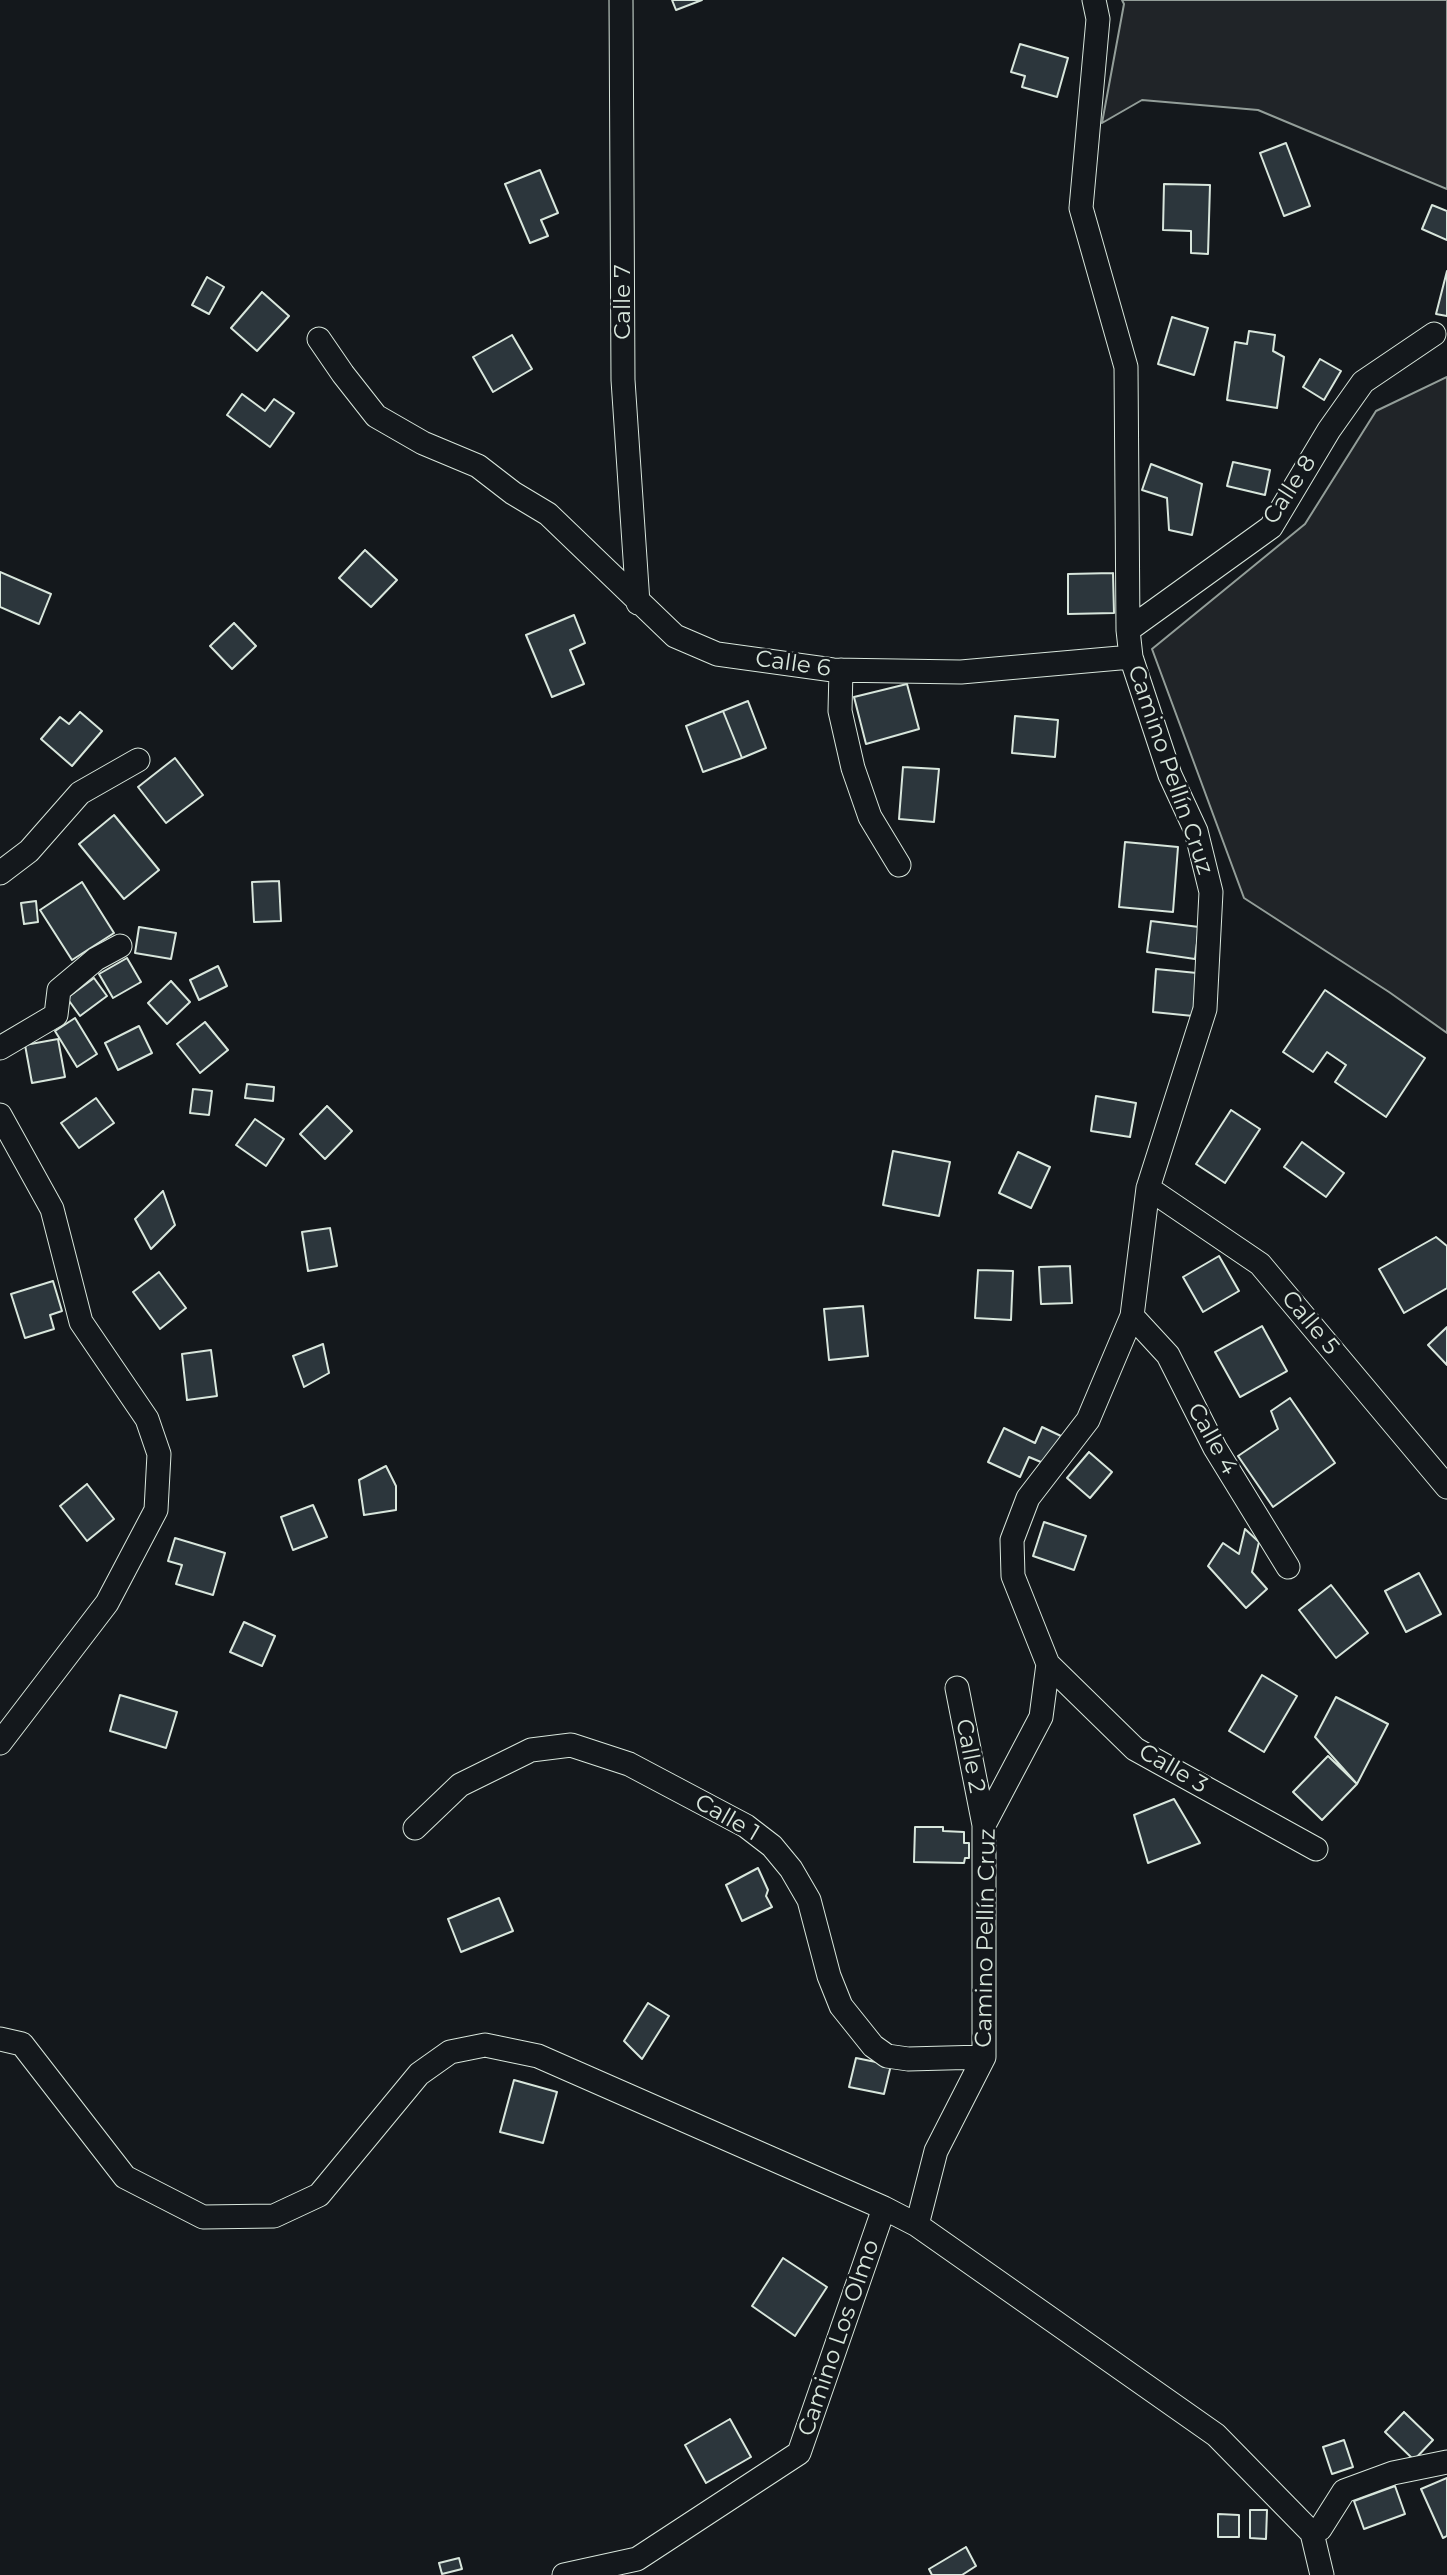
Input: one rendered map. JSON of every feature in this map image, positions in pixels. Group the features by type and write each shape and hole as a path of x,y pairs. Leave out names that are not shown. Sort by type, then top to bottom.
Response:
{"street":[{"name":"Calle 7","path":"621,0 623,380 638,603"},
{"name":"Camino Pellín Cruz","path":"917,2225 936,2151 984,2057 984,1825 1041,1717 1048,1664 1013,1576 1012,1539 1028,1498 1088,1420 1132,1316 1148,1188 1205,1009 1211,892 1196,831 1170,775 1131,657 1128,629 1126,367 1081,208 1098,19 1094,0"},
{"name":"Calle 8","path":"1128,629 1270,527 1329,430 1363,382 1434,334"},
{"name":"Calle 6","path":"319,339 376,416 423,443 478,466 513,493 548,514 675,636 718,653 841,670 961,672 1131,657"},
{"path":"841,670 840,711 853,768 870,817 899,865"},
{"path":"0,873 29,850 80,793 138,760"},
{"path":"0,1048 55,1015 59,990 96,959 120,946"},
{"path":"0,1115 51,1209 82,1322 148,1419 159,1454 156,1510 107,1603 0,1743"},
{"name":"Calle 5","path":"1148,1188 1260,1264 1447,1487"},
{"name":"Calle 4","path":"1132,1316 1168,1355 1215,1448 1288,1567"},
{"name":"Calle 3","path":"1048,1664 1135,1749 1315,1849"},
{"name":"Calle 2","path":"957,1688 984,1825"},
{"name":"Calle 1","path":"415,1828 460,1785 531,1750 571,1745 629,1764 746,1826 772,1846 791,1869 808,1900 829,1976 841,2006 873,2046 887,2056 908,2060 984,2057"},
{"path":"0,2039 22,2045 125,2176 203,2217 274,2216 319,2195 419,2074 450,2052 485,2045 538,2056 917,2225 1216,2435 1312,2533 1322,2575"},
{"name":"Camino Los Olmo","path":"564,2575 637,2559 799,2454 884,2208"},
{"path":"1312,2533 1320,2529 1344,2491 1393,2473 1447,2462"}],"shaded area":[{"path":"1122,0 1447,0 1447,189 1258,110 1142,100 1102,123 1124,4"},
{"path":"1447,377 1447,1033 1244,898 1152,649 1305,524 1376,411"}],"building":[{"path":"672,0 702,0 676,10"},
{"path":"1020,44 1068,58 1057,97 1022,87 1025,76 1011,72"},
{"path":"1286,143 1310,206 1284,216 1260,153"},
{"path":"540,170 558,213 541,220 548,236 530,243 505,184"},
{"path":"1164,184 1210,185 1208,254 1191,253 1191,231 1163,230"},
{"path":"1432,205 1447,211 1447,240 1422,229"},
{"path":"1447,271 1447,316 1436,314"},
{"path":"207,277 224,287 209,314 192,305"},
{"path":"262,292 289,316 257,351 231,328"},
{"path":"1172,317 1208,328 1194,375 1158,364"},
{"path":"1249,331 1275,335 1273,351 1284,357 1277,408 1227,400 1235,342 1247,344"},
{"path":"512,335 532,369 493,392 473,357"},
{"path":"1320,359 1341,371 1324,400 1303,387"},
{"path":"242,394 265,411 274,399 294,413 270,447 227,415"},
{"path":"1233,462 1270,470 1265,495 1227,486"},
{"path":"1151,464 1202,484 1192,535 1169,530 1167,498 1142,490"},
{"path":"365,550 397,580 371,607 339,578"},
{"path":"0,572 51,594 39,624 0,607"},
{"path":"1113,573 1114,613 1068,614 1068,574"},
{"path":"574,615 585,643 570,650 584,684 552,697 526,635"},
{"path":"234,623 256,646 232,669 210,646"},
{"path":"907,684 919,729 866,744 854,697"},
{"path":"748,701 766,748 742,758 723,711"},
{"path":"723,711 742,758 703,772 686,726"},
{"path":"80,712 102,731 72,766 41,739 60,717 69,724"},
{"path":"1015,716 1058,720 1055,757 1012,753"},
{"path":"175,758 203,795 166,823 138,787"},
{"path":"903,767 939,769 934,822 899,819"},
{"path":"114,815 159,870 124,899 79,844"},
{"path":"1125,842 1178,847 1173,912 1119,907"},
{"path":"279,881 281,921 254,922 252,882"},
{"path":"82,882 114,933 72,960 40,910"},
{"path":"36,901 38,922 24,924 21,903"},
{"path":"1151,921 1199,927 1195,959 1147,952"},
{"path":"139,927 176,933 171,959 135,953"},
{"path":"127,958 141,982 113,998 99,974"},
{"path":"218,966 227,986 199,1000 190,980"},
{"path":"1156,969 1197,973 1193,1016 1153,1012"},
{"path":"94,978 107,996 80,1016 67,998"},
{"path":"171,981 190,1002 167,1024 148,1003"},
{"path":"1325,990 1425,1058 1386,1117 1335,1082 1346,1065 1327,1052 1313,1072 1283,1052"},
{"path":"75,1018 97,1054 77,1067 55,1031"},
{"path":"205,1022 228,1050 200,1073 177,1044"},
{"path":"139,1026 152,1053 118,1070 105,1043"},
{"path":"58,1039 65,1077 32,1083 25,1045"},
{"path":"247,1084 274,1087 273,1101 245,1098"},
{"path":"193,1089 212,1091 209,1115 190,1113"},
{"path":"1096,1096 1136,1103 1130,1137 1091,1131"},
{"path":"96,1098 114,1123 79,1148 61,1123"},
{"path":"327,1106 352,1131 325,1159 300,1134"},
{"path":"1231,1110 1260,1129 1225,1183 1196,1164"},
{"path":"255,1119 284,1139 266,1166 236,1145"},
{"path":"1302,1142 1344,1173 1326,1197 1284,1167"},
{"path":"893,1151 950,1162 939,1216 883,1205"},
{"path":"1018,1152 1050,1167 1031,1208 999,1193"},
{"path":"163,1191 175,1225 151,1249 135,1219"},
{"path":"330,1228 337,1266 308,1271 302,1232"},
{"path":"1436,1237 1447,1246 1447,1288 1404,1313 1379,1269"},
{"path":"1219,1256 1239,1291 1203,1312 1183,1277"},
{"path":"1070,1266 1072,1303 1041,1304 1039,1267"},
{"path":"978,1270 1013,1271 1011,1320 975,1318"},
{"path":"159,1272 186,1308 160,1329 133,1292"},
{"path":"53,1281 62,1311 50,1315 54,1329 25,1338 11,1294"},
{"path":"863,1306 868,1356 829,1360 824,1309"},
{"path":"1262,1326 1287,1371 1240,1397 1215,1352"},
{"path":"1447,1327 1447,1365 1428,1345"},
{"path":"323,1344 329,1373 304,1387 293,1356"},
{"path":"211,1350 217,1396 187,1400 182,1354"},
{"path":"1290,1398 1335,1463 1273,1507 1238,1456 1278,1429 1271,1411"},
{"path":"1042,1427 1061,1436 1048,1465 1029,1457 1020,1477 988,1462 1004,1428 1035,1443"},
{"path":"1089,1452 1112,1472 1090,1498 1067,1478"},
{"path":"386,1466 396,1486 396,1510 364,1515 359,1480"},
{"path":"87,1484 114,1519 87,1541 60,1506"},
{"path":"313,1505 327,1537 293,1550 281,1517"},
{"path":"1044,1522 1086,1536 1074,1570 1033,1556"},
{"path":"1245,1529 1259,1542 1252,1572 1267,1589 1246,1608 1208,1566 1223,1543 1239,1554"},
{"path":"175,1538 225,1553 213,1595 176,1584 182,1565 168,1561"},
{"path":"1419,1573 1441,1614 1406,1632 1385,1591"},
{"path":"1331,1585 1368,1633 1336,1658 1299,1610"},
{"path":"244,1622 275,1636 262,1666 230,1652"},
{"path":"1262,1675 1297,1696 1264,1752 1229,1731"},
{"path":"120,1695 177,1712 166,1748 110,1731"},
{"path":"1336,1697 1388,1724 1357,1784 1315,1737"},
{"path":"1328,1756 1357,1784 1322,1820 1293,1792"},
{"path":"1174,1799 1200,1843 1148,1863 1134,1815"},
{"path":"915,1827 943,1827 943,1831 964,1832 964,1843 969,1843 969,1858 965,1858 964,1863 914,1862"},
{"path":"758,1868 772,1907 742,1921 726,1885"},
{"path":"499,1898 513,1931 461,1952 448,1919"},
{"path":"648,2003 669,2016 642,2059 624,2041"},
{"path":"856,2058 891,2065 884,2094 849,2087"},
{"path":"514,2080 557,2092 543,2143 500,2132"},
{"path":"783,2258 827,2287 795,2336 752,2306"},
{"path":"1404,2412 1433,2440 1414,2460 1385,2432"},
{"path":"730,2419 751,2457 706,2483 685,2445"},
{"path":"1344,2440 1353,2467 1332,2474 1323,2447"},
{"path":"1447,2478 1447,2536 1443,2538 1421,2489"},
{"path":"1395,2486 1405,2514 1364,2529 1354,2501"},
{"path":"1250,2510 1267,2510 1266,2539 1250,2538"},
{"path":"1218,2514 1239,2515 1239,2537 1218,2537"},
{"path":"966,2547 976,2566 962,2575 932,2575 929,2569"},
{"path":"459,2558 462,2569 442,2574 439,2563"}]}
